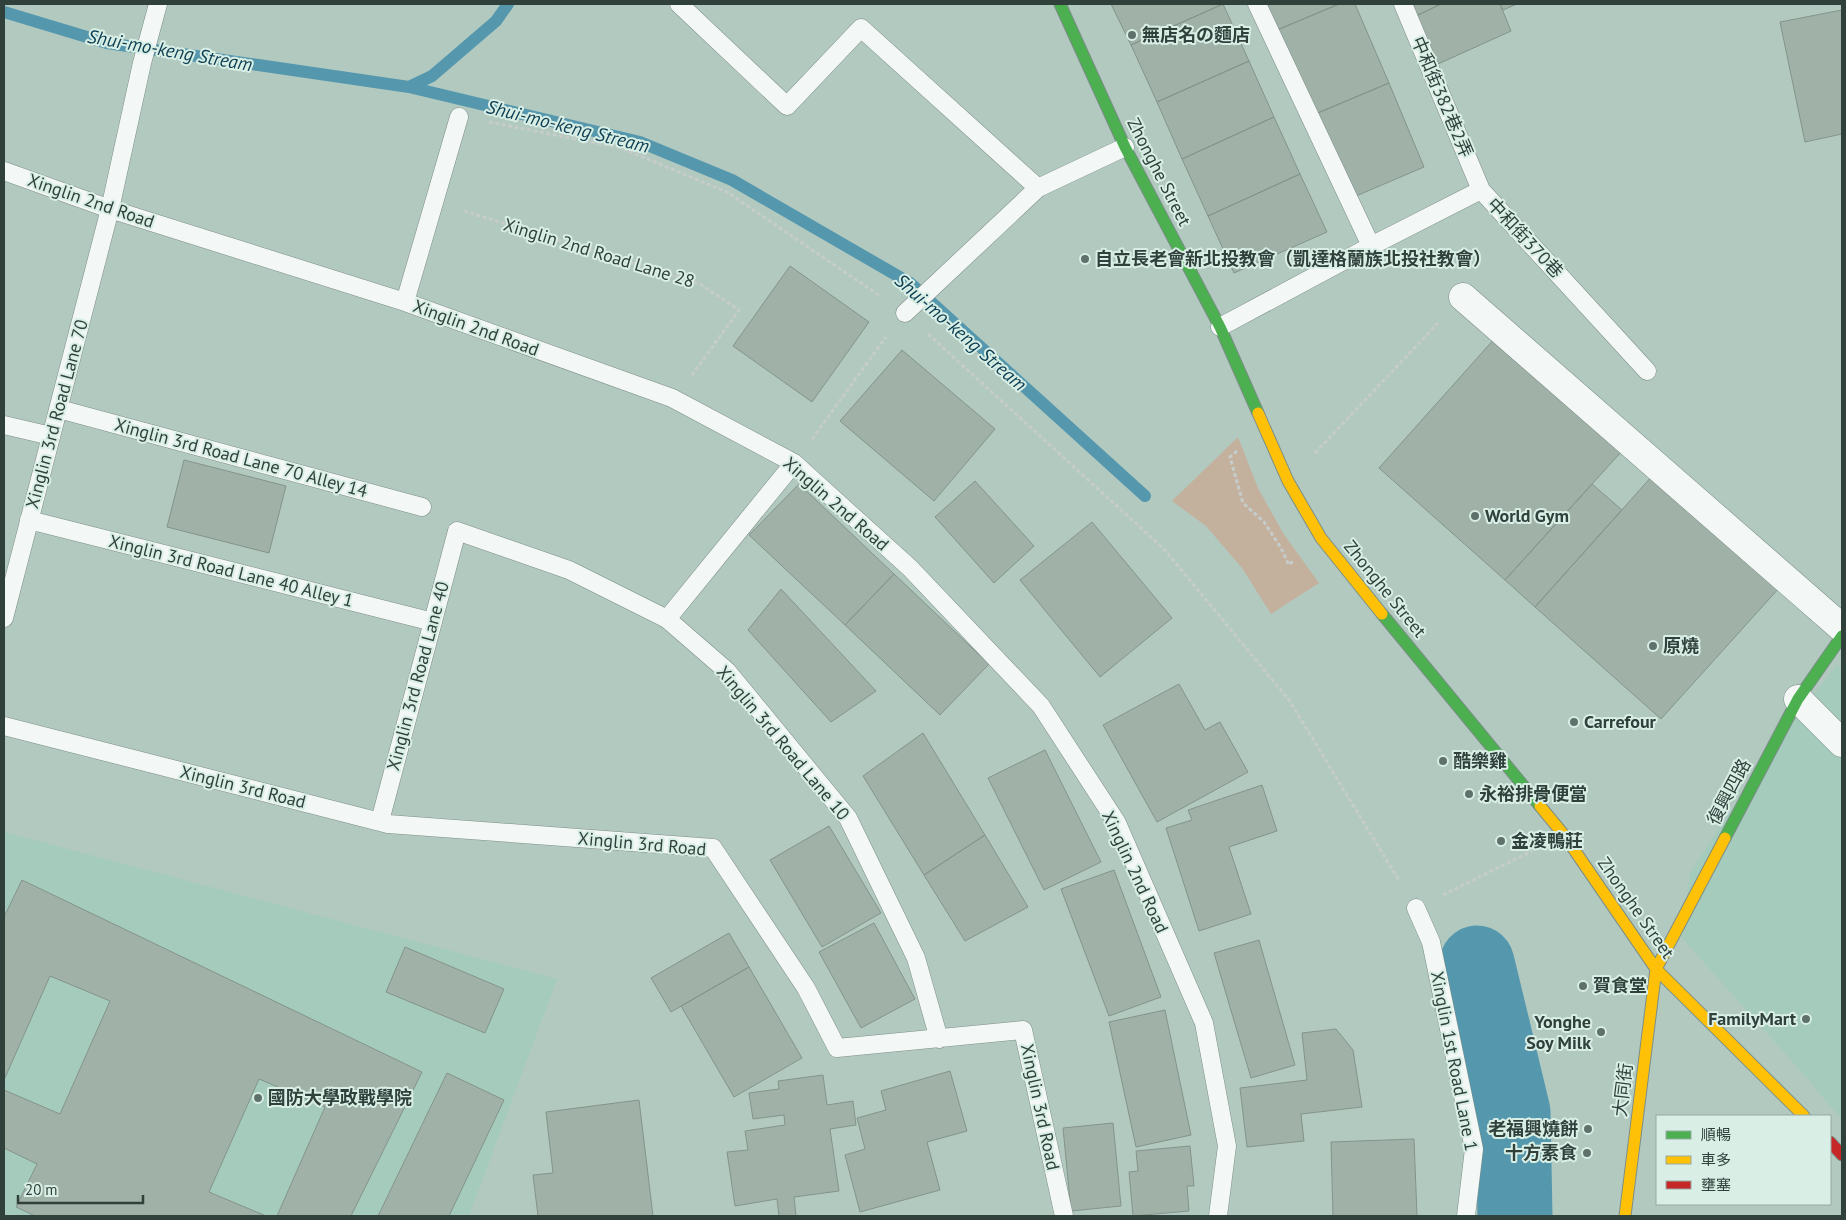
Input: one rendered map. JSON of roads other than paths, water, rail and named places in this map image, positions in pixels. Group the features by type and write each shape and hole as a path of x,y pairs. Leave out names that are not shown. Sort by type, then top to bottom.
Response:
{"street":[{"name":"Zhonghe Street","path":"1060,4 1125,147 1220,327 1288,482 1321,538 1564,835 1656,969 1803,1115"},
{"path":"1463,297 1842,628"},
{"name":"復興四路","path":"1656,969 1798,699 1842,636"},
{"path":"1798,699 1842,744"},
{"name":"大同街","path":"1625,1216 1656,969"}],"lane":[{"name":"Xinglin 3rd Road Lane 70","path":"4,618 110,209 142,63 158,4"},
{"path":"678,4 787,106 861,28 1038,188"},
{"path":"1258,4 1371,246"},
{"name":"中和街382巷2弄","path":"1402,4 1480,190"},
{"path":"405,302 459,117"},
{"path":"904,312 1038,188 1125,147"},
{"name":"Xinglin 2nd Road","path":"4,172 110,209 405,302 674,400 794,463 910,568 1041,706 1117,823 1204,1023 1226,1146 1218,1216"},
{"name":"中和街370巷","path":"1220,327 1480,190 1647,371"},
{"name":"Xinglin 3rd Road Lane 70 Alley 14","path":"59,409 422,507"},
{"path":"4,425 51,436"},
{"path":"667,618 794,463"},
{"name":"Xinglin 3rd Road Lane 40 Alley 1","path":"29,520 433,622"},
{"name":"Xinglin 3rd Road Lane 10","path":"457,531 569,570 667,618 727,671 848,818 916,958 939,1039"},
{"name":"Xinglin 3rd Road Lane 40","path":"380,821 457,531"},
{"name":"Xinglin 3rd Road","path":"4,726 388,824 713,848 806,988 837,1048 1023,1030 1064,1216"},
{"name":"Xinglin 1st Road Lane 1","path":"1416,908 1431,942 1474,1149 1466,1216"}],"waterway":[{"path":"409,87 432,76 496,21 508,4"},
{"name":"Shui-mo-keng Stream","path":"4,12 107,43 409,87 640,142 732,180 910,283 1145,496"},
{"name":"Shui-mo-keng Stream","path":"1477,963 1513,1112 1515,1216"}],"place":[{"name":"無店名の麵店","path":"1132,35"},
{"name":"自立長老會新北投教會（凱達格蘭族北投社教會）","path":"1085,259"},
{"name":"World Gym","path":"1475,516"},
{"name":"原燒","path":"1653,646"},
{"name":"Carrefour","path":"1574,722"},
{"name":"酷樂雞","path":"1443,761"},
{"name":"永裕排骨便當","path":"1469,794"},
{"name":"金凌鴨莊","path":"1501,841"},
{"name":"賀食堂","path":"1583,986"},
{"name":"FamilyMart","path":"1806,1019"},
{"name":"Yonghe Soy Milk","path":"1601,1032"},
{"name":"國防大學政戰學院","path":"258,1098"},
{"name":"老福興燒餅","path":"1588,1129"},
{"name":"十方素食","path":"1587,1153"}]}
